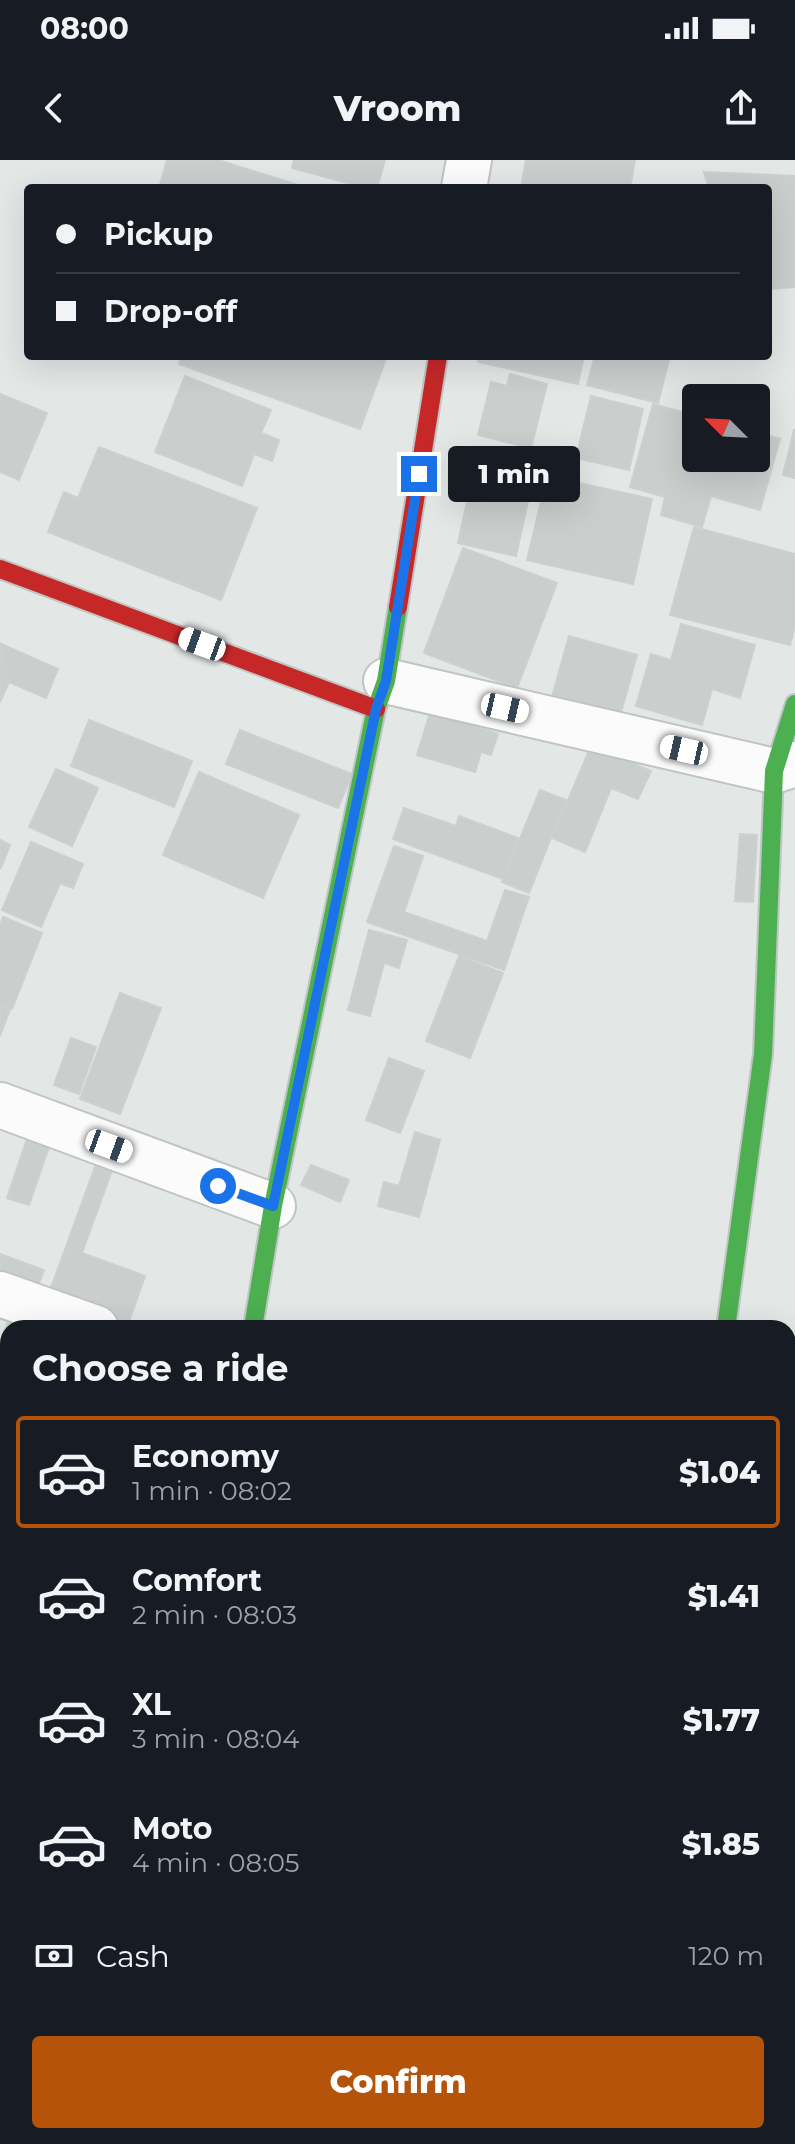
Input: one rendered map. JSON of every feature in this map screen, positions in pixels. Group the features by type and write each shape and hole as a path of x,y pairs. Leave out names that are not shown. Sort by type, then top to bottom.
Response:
{"street":[{"path":"465,184 469,160"},
{"path":"254,1320 273,1206 381,695 437,360"},
{"path":"0,569 381,695 784,767"},
{"path":"727,1320 763,1054 784,767 795,704"},
{"path":"0,1105 273,1206"},
{"path":"0,1294 73,1320"}],"building":[{"path":"167,160 218,160 295,184 160,184"},
{"path":"294,160 385,160 378,184 351,184 292,168"},
{"path":"526,160 635,160 631,184 522,184"},
{"path":"704,172 795,176 795,287 772,289 772,184 708,184"},
{"path":"180,360 386,360 360,429 179,364"},
{"path":"478,360 583,360 578,384"},
{"path":"594,360 669,360 658,403 587,385"},
{"path":"510,374 547,384 531,448 478,435 491,382 507,386"},
{"path":"185,376 271,410 261,433 279,440 272,461 254,454 242,486 155,452"},
{"path":"0,394 47,413 19,480 0,472"},
{"path":"591,396 643,409 629,470 576,458"},
{"path":"653,404 682,412 682,472 770,472 770,436 780,439 760,510 711,496 702,527 661,515 665,497 630,487"},
{"path":"795,430 795,478 783,475"},
{"path":"99,447 257,508 221,600 48,532 64,492 78,498"},
{"path":"479,447 537,460 516,556 458,543"},
{"path":"547,476 652,499 633,584 527,560"},
{"path":"694,527 795,554 795,627 790,645 670,615"},
{"path":"463,548 557,583 517,688 424,653"},
{"path":"681,624 755,645 740,698 712,689 702,725 636,706 651,654 671,660"},
{"path":"569,636 637,655 620,716 552,697"},
{"path":"1,644 58,669 46,698 9,682 0,702"},
{"path":"430,713 498,734 491,755 481,752 475,772 417,755"},
{"path":"89,720 192,761 174,807 71,766"},
{"path":"240,730 352,774 338,808 226,764"},
{"path":"591,746 651,771 638,799 611,788 585,852 552,838"},
{"path":"56,769 98,788 72,846 29,827"},
{"path":"199,772 299,815 263,898 163,855"},
{"path":"540,790 566,800 529,893 502,882"},
{"path":"404,808 456,826 459,816 518,838 503,879 393,839"},
{"path":"740,834 757,835 753,902 735,901"},
{"path":"0,840 10,845 1,868 0,868"},
{"path":"31,842 83,864 73,888 60,883 41,927 2,910"},
{"path":"394,846 423,856 404,912 487,941 505,890 529,897 504,970 367,922"},
{"path":"3,917 42,933 12,1009 0,1004 0,925"},
{"path":"369,930 407,940 399,968 384,963 370,1016 348,1010"},
{"path":"459,956 503,973 470,1058 426,1041"},
{"path":"120,993 161,1008 120,1114 80,1099"},
{"path":"0,1006 10,1010 0,1036"},
{"path":"71,1038 96,1047 79,1094 54,1085"},
{"path":"389,1058 424,1071 400,1133 366,1120"},
{"path":"30,1130 52,1138 29,1205 7,1198"},
{"path":"415,1132 440,1140 419,1217 378,1206 384,1182 399,1186"},
{"path":"99,1156 115,1162 82,1253 145,1276 129,1320 107,1320 47,1299"},
{"path":"311,1165 349,1180 340,1202 301,1185"},
{"path":"0,1254 44,1270 34,1297 0,1285"},
{"path":"14,1307 46,1320 9,1320"}],"traffic: fast":[{"path":"254,1320 273,1206 376,709 386,681 398,607"},
{"path":"727,1320 763,1054 774,771 795,704"}],"traffic: jam":[{"path":"398,607 437,360"},
{"path":"0,569 376,709"}],"route":[{"path":"218,1186 273,1206 376,709 386,681 419,474"}]}
